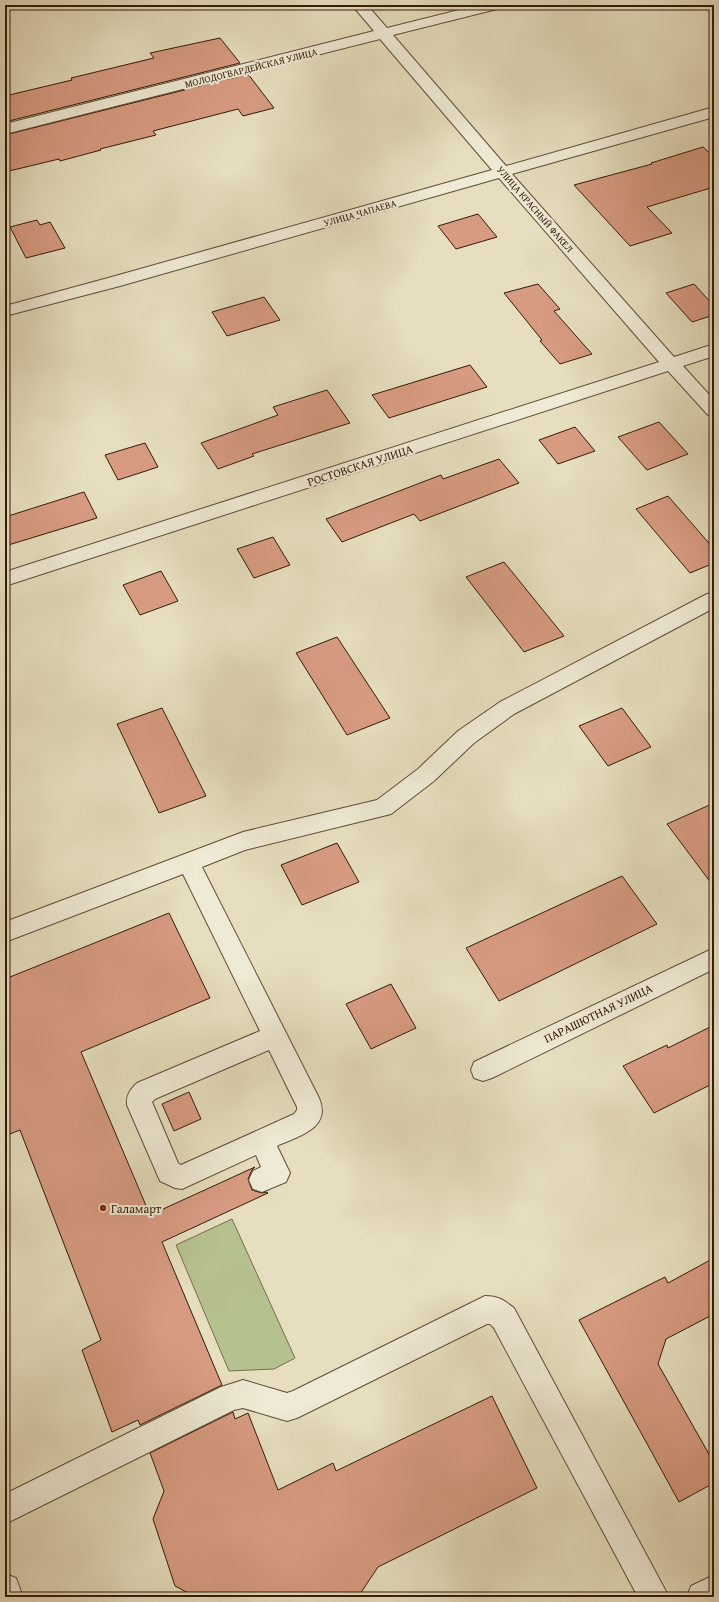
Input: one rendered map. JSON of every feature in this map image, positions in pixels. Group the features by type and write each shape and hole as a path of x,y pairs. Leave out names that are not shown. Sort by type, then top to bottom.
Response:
{"street":[{"name":"УЛИЦА КРАСНЫЙ ФАКЕЛ","path":"359,5 670,364 714,411"},
{"name":"МОЛОДОГВАРДЕЙСКАЯ УЛИЦА","path":"5,129 496,5"},
{"name":"УЛИЦА ЧАПАЕВА","path":"5,311 714,112"},
{"name":"РОСТОВСКАЯ УЛИЦА","path":"5,580 714,350"},
{"path":"5,932 243,841 383,808 426,775 466,737 507,708 714,599"},
{"path":"188,862 275,1036 310,1106 310,1114 303,1122 182,1177 175,1176 169,1172 140,1105 139,1098 146,1091 275,1036"},
{"name":"ПАРАШЮТНАЯ УЛИЦА","path":"483,1070 714,958"},
{"path":"262,1140 277,1173 262,1180"},
{"path":"5,1509 231,1397 243,1394 287,1407 298,1404 485,1310 495,1310 504,1318 654,1597"},
{"path":"5,1589 8,1597"},
{"path":"702,1597 714,1590"}],"green space":[{"path":"232,1219 295,1358 274,1369 229,1371 176,1245"}],"building":[{"path":"220,38 240,63 5,122 5,96 154,58 150,53"},
{"path":"248,74 274,108 243,116 238,109 153,131 156,135 100,149 101,150 60,161 59,159 5,172 5,135"},
{"path":"703,147 714,157 714,187 647,207 672,233 630,246 574,185 652,164 651,163"},
{"path":"478,214 497,237 456,249 438,226"},
{"path":"37,220 40,225 50,222 65,248 26,258 10,227"},
{"path":"538,284 560,309 554,311 592,354 560,364 540,341 542,340 504,293"},
{"path":"694,284 714,306 714,315 692,322 666,293"},
{"path":"264,297 280,320 227,336 212,312"},
{"path":"470,365 487,387 389,418 372,395"},
{"path":"327,390 350,423 252,454 254,456 218,469 201,443 278,415 273,407"},
{"path":"659,422 688,454 647,470 618,437"},
{"path":"575,427 595,451 558,464 539,440"},
{"path":"145,443 158,467 118,480 105,455"},
{"path":"499,459 519,483 420,521 414,514 342,542 326,519 441,475 443,479"},
{"path":"84,492 97,518 5,546 5,517"},
{"path":"668,496 714,549 714,563 690,573 636,509"},
{"path":"273,537 290,565 254,578 237,549"},
{"path":"504,562 564,636 524,652 466,577"},
{"path":"161,571 178,601 140,615 123,585"},
{"path":"337,637 390,718 347,735 296,653"},
{"path":"162,708 206,796 159,813 117,724"},
{"path":"622,708 651,747 608,766 579,726"},
{"path":"714,803 714,887 667,824"},
{"path":"337,843 359,882 302,905 281,865"},
{"path":"622,876 657,924 499,1001 466,948"},
{"path":"169,913 210,998 81,1052 150,1215 255,1167 248,1179 252,1190 268,1193 162,1242 222,1385 140,1425 138,1420 112,1432 82,1350 101,1340 20,1130 5,1136 5,979"},
{"path":"391,984 416,1028 371,1049 346,1004"},
{"path":"714,1025 714,1083 654,1113 623,1066 667,1045 668,1048"},
{"path":"189,1092 201,1119 174,1131 162,1104"},
{"path":"714,1258 714,1314 666,1339 658,1364 714,1463 714,1483 679,1502 579,1320 665,1277 668,1283"},
{"path":"492,1396 537,1488 378,1567 358,1597 196,1597 175,1586 153,1519 164,1491 150,1453 233,1412 235,1419 248,1413 278,1490 333,1463 336,1471"}],"place":[{"name":"Галамарт","path":"103,1208"}]}
